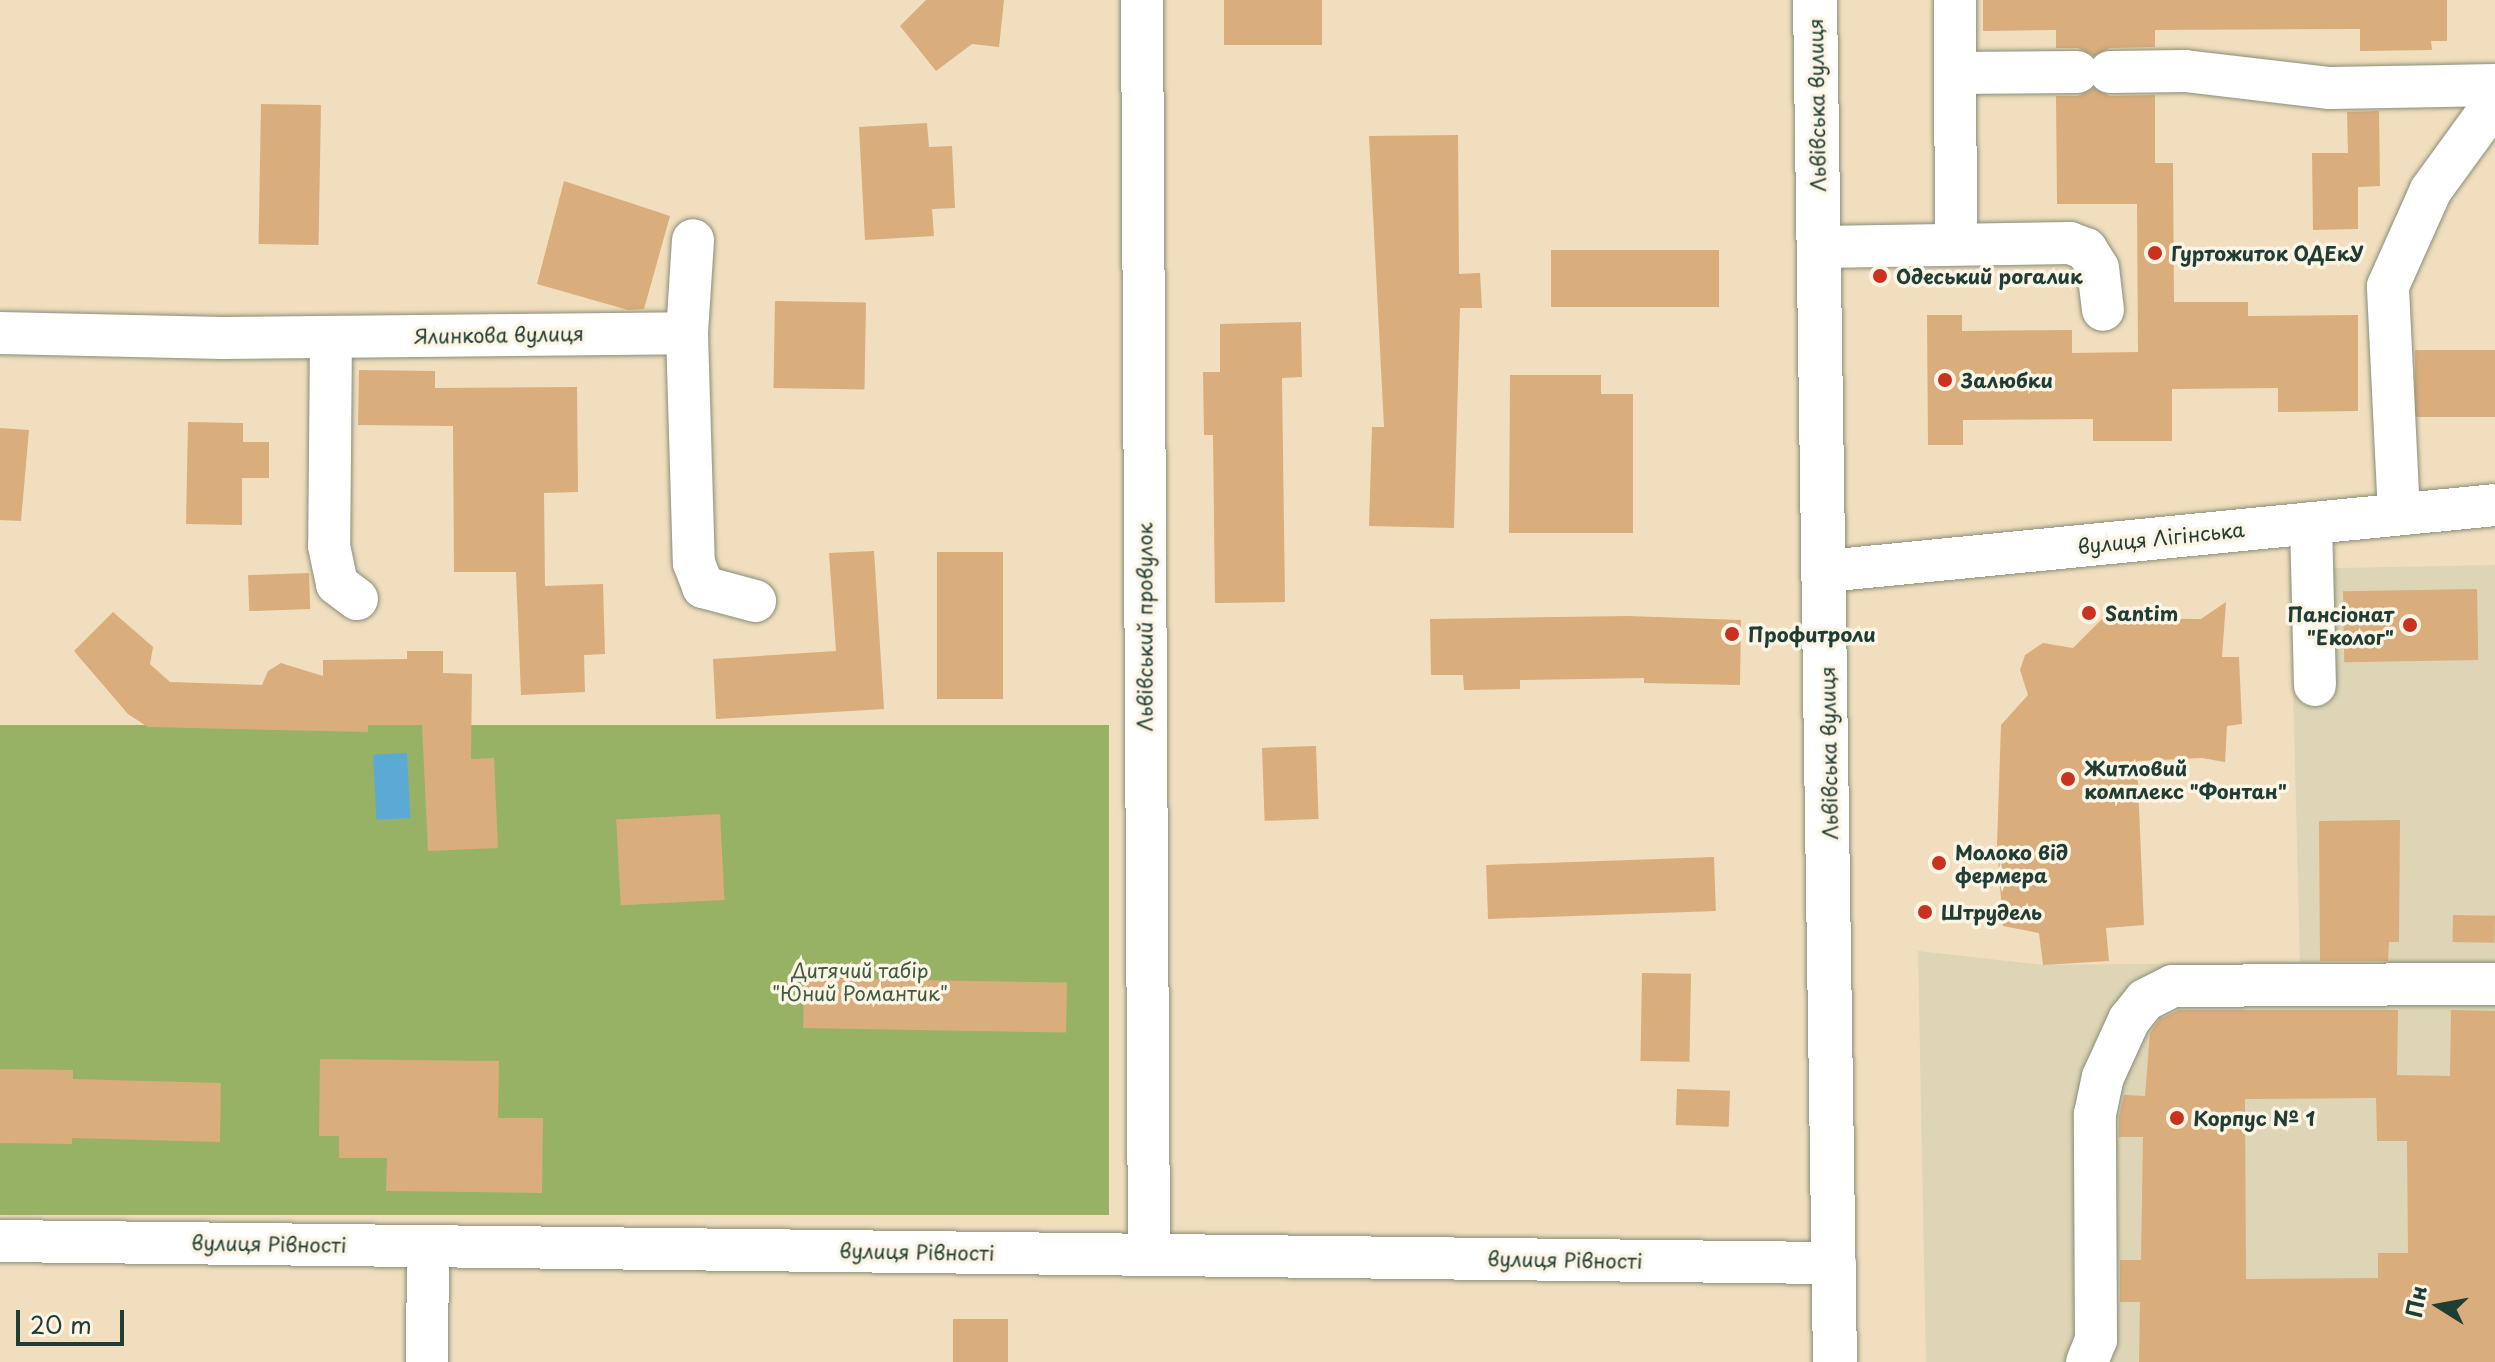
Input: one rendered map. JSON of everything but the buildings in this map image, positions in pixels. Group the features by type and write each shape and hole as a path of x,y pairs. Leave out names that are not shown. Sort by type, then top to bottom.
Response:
{"main road":[{"name":"Львівська вулиця","path":"1815,0 1827,571 1835,1362"}],"street":[{"name":"Львівський провулок","path":"1142,0 1149,1255"},
{"path":"1955,0 1956,242"},
{"path":"1955,73 2185,71 2330,88 2495,85"},
{"path":"2399,514 2388,286 2431,190 2495,102"},
{"path":"693,240 687,333 694,563 703,587 755,601"},
{"path":"1820,247 1956,242 2070,243 2086,249 2098,268 2103,310"},
{"name":"Ялинкова вулиця","path":"0,333 331,337 687,333"},
{"path":"331,337 329,546 337,584 357,599"},
{"name":"вулиця Лігінська","path":"1827,571 2495,505"},
{"path":"2311,523 2315,685"},
{"path":"2087,1362 2096,1340 2095,1114 2103,1077 2129,1020 2145,1000 2173,986 2495,984"},
{"name":"вулиця Рівності","path":"0,1241 1835,1263"},
{"path":"427,1362 428,1246"}],"shaded area":[{"path":"2495,565 2495,1362 1926,1362 1918,951 2043,965 2300,962 2290,569"}],"green space":[{"name":"Дитячий табір \"Юний Романтик\"","path":"0,725 1109,725 1109,1215 0,1215"}],"water":[{"path":"407,753 410,818 376,820 373,755"}],"place":[{"name":"Гуртожиток ОДЕкУ","path":"2155,253"},
{"name":"Одеський рогалик","path":"1880,276"},
{"name":"Залюбки","path":"1945,380"},
{"name":"Santim","path":"2089,613"},
{"name":"Пансіонат \"Еколог\"","path":"2410,625"},
{"name":"Профитроли","path":"1732,634"},
{"name":"Житловий комплекс \"Фонтан\"","path":"2068,779"},
{"name":"Молоко від фермера","path":"1939,863"},
{"name":"Штрудель","path":"1925,912"},
{"name":"Корпус № 1","path":"2177,1118"}]}
